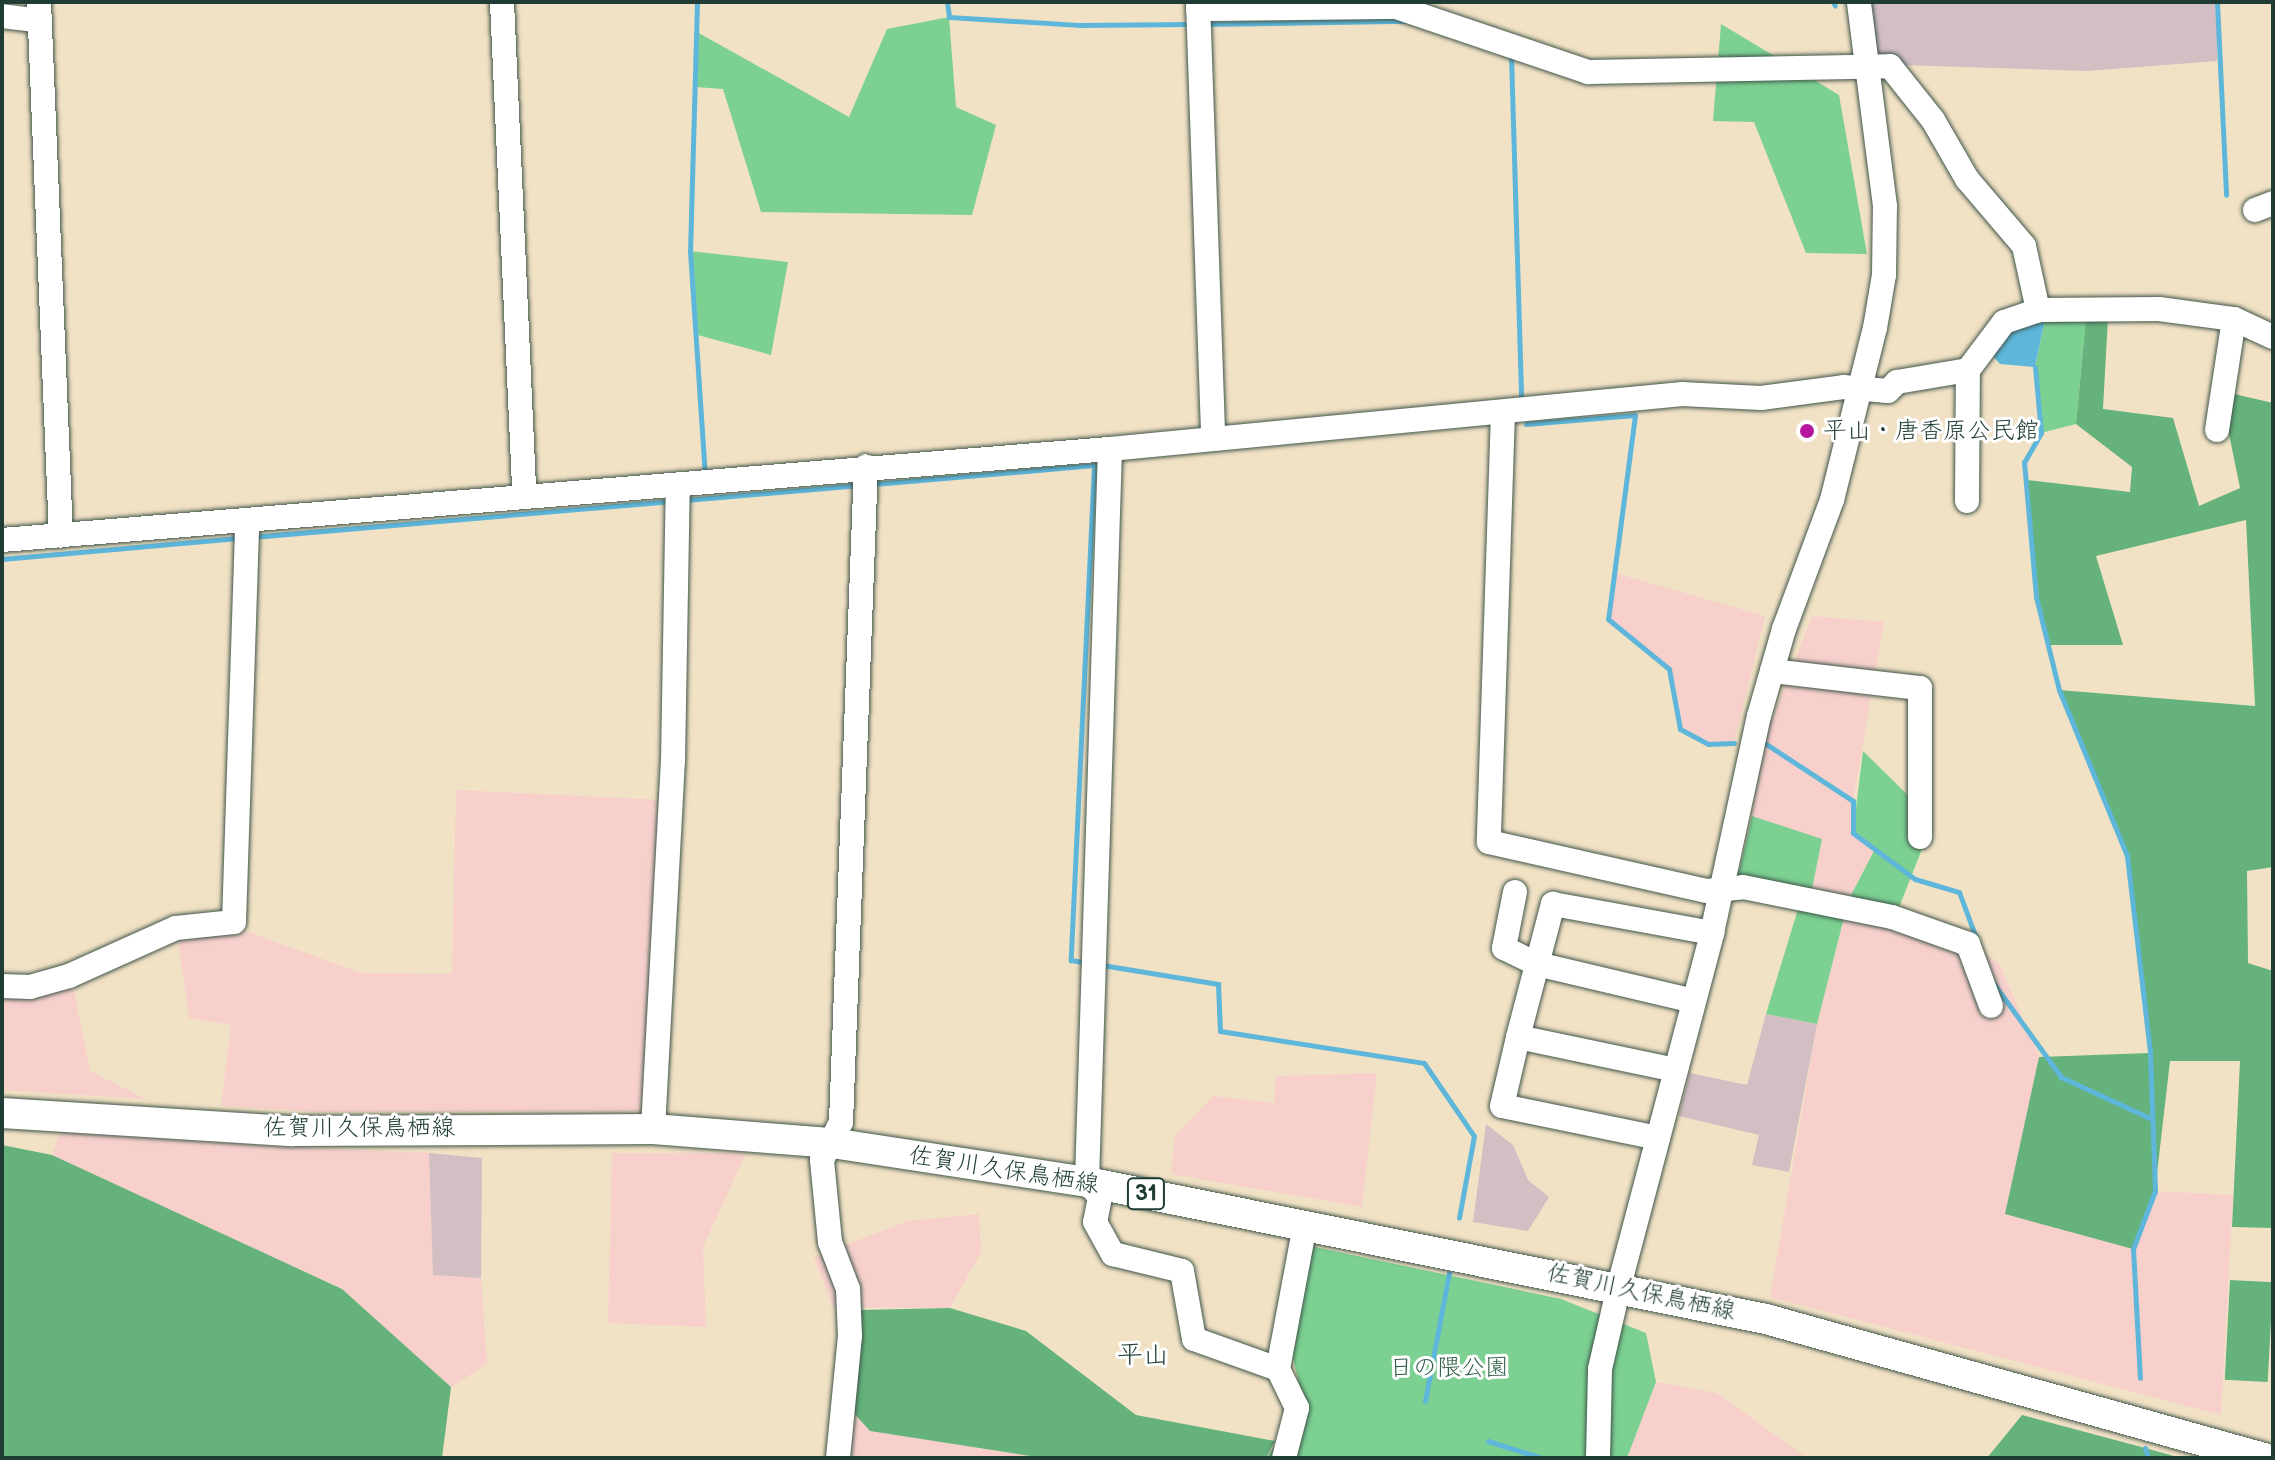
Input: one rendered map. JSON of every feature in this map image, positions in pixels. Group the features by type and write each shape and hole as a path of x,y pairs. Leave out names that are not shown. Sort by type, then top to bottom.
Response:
{"main road":[{"name":"佐賀川久保鳥栖線","path":"2,1113 292,1131 653,1129 832,1143 1087,1182 1619,1286 1911,1357 2264,1458"}],"street":[{"path":"502,2 524,495"},
{"path":"1598,1458 1600,1369 1619,1286 1712,933 1772,671 1832,500 1884,275 1885,233 1859,2"},
{"path":"1213,438 1198,6 1396,7 1588,72 1890,66 1933,120 1967,179 2024,246 2038,310"},
{"path":"2,16 40,11 61,536"},
{"path":"1967,501 1968,370 2004,322 2038,310 2159,309 2234,319 2273,337"},
{"path":"2217,430 2234,319"},
{"path":"2,540 524,495 678,485 866,466 1110,449 1682,394 1761,398 1860,389 1888,391 1897,382 1968,370"},
{"path":"1503,412 1489,842 1707,891 1743,887 1892,917 1968,944 1991,1006"},
{"path":"1110,449 1087,1182 1100,1197 1095,1222 1113,1254 1182,1271 1194,1339 1278,1369"},
{"path":"838,1458 850,1336 848,1289 830,1242 822,1160 841,1122 866,466"},
{"path":"653,1129 673,761 678,485"},
{"path":"2,986 30,987 69,976 176,928 234,922 247,520"},
{"path":"1772,671 1920,688 1920,837"},
{"path":"1515,892 1504,948 1537,964 1694,1001"},
{"path":"1658,1138 1502,1106 1537,964 1553,904 1712,933"},
{"path":"1518,1037 1676,1070"},
{"path":"1284,1458 1297,1408 1278,1369 1305,1225"}],"shaded area":[{"path":"1869,2 2217,2 2217,61 2087,71 1900,65 1875,59"},
{"path":"1615,573 1765,616 1734,743 1708,744 1680,729 1669,669 1608,619"},
{"path":"1812,616 1884,622 1853,801 1853,833 1876,846 1848,901 1967,938 2000,965 2039,1057 2006,1214 2133,1249 2155,1191 2233,1195 2221,1415 1770,1297 1817,1024 1848,902 1812,889 1752,816 1763,742"},
{"path":"456,790 663,800 648,1111 320,1112 221,1106 231,1025 189,1018 177,934 240,929 361,973 452,974"},
{"path":"73,986 90,1071 146,1099 2,1090 2,995"},
{"path":"1766,1014 1817,1024 1789,1172 1752,1165 1759,1135 1679,1116 1690,1073 1747,1085"},
{"path":"1377,1073 1362,1207 1171,1174 1175,1136 1213,1096 1274,1103 1276,1076"},
{"path":"1486,1124 1513,1145 1528,1180 1549,1197 1528,1231 1473,1222"},
{"path":"62,1127 266,1146 429,1153 433,1274 481,1278 487,1364 451,1387 342,1289 52,1155"},
{"path":"429,1153 482,1158 481,1278 433,1275"},
{"path":"612,1153 746,1153 703,1247 706,1327 608,1323"},
{"path":"979,1214 981,1252 950,1308 833,1307 814,1257 908,1221"},
{"path":"1656,1382 1717,1393 1807,1458 1627,1458"},
{"path":"852,1411 871,1431 1043,1458 847,1458"}],"green space":[{"path":"949,17 956,107 996,125 972,215 761,212 723,89 696,87 697,32 849,117 887,29"},
{"path":"1721,24 1839,95 1867,254 1806,253 1754,122 1713,121"},
{"path":"690,251 788,262 771,355 694,334"},
{"path":"2086,318 2076,424 2041,433 2035,367 2045,319"},
{"path":"2086,318 2108,318 2103,409 2173,418 2199,506 2240,488 2227,424 2230,393 2273,403 2273,867 2247,871 2248,963 2273,971 2273,1228 2232,1227 2240,1061 2170,1061 2155,1191 2133,1249 2005,1214 2039,1057 2150,1053 2127,856 2059,690 2255,706 2246,520 2096,556 2123,645 2048,645 2036,597 2027,480 2130,492 2132,467 2076,424"},
{"path":"1863,751 1925,812 1926,839 1898,910 1848,902 1817,1024 1766,1014 1798,909 1734,894 1752,816 1822,839 1812,889 1848,901 1876,847 1853,833"},
{"path":"2,1145 52,1155 342,1289 451,1387 442,1458 2,1458"},
{"name":"日の隈公園","path":"1310,1246 1561,1299 1646,1333 1656,1382 1627,1458 1266,1458 1304,1404 1291,1350"},
{"path":"2230,1280 2273,1282 2268,1382 2225,1380"},
{"path":"950,1308 1026,1331 1136,1415 1275,1441 1266,1458 1043,1458 870,1431 852,1411 861,1310"},
{"path":"2022,1415 2145,1448 2181,1458 1987,1458"}],"water":[{"path":"2045,319 2035,367 2000,364 1992,355 2005,330"}],"waterway":[{"path":"697,2 690,251 705,474"},
{"path":"947,2 949,17 1078,25 1191,24"},
{"path":"1833,2 1835,6"},
{"path":"2217,2 2226,195"},
{"path":"1205,24 1407,21"},
{"path":"1511,56 1521,400"},
{"path":"2035,367 2041,433 2024,462 2036,597 2059,690 2127,856 2150,1053 2155,1191 2133,1249 2140,1378"},
{"path":"1526,424 1635,415 1608,619 1669,669 1680,729 1708,744 1734,743"},
{"path":"874,484 1094,465 1071,960 1088,963"},
{"path":"686,500 860,485"},
{"path":"252,537 672,501"},
{"path":"2,559 238,538"},
{"path":"1763,742 1853,801 1853,833 1915,879 1959,892 1976,938"},
{"path":"1102,965 1218,984 1220,1031 1424,1063 1474,1136 1459,1218"},
{"path":"1994,984 2061,1077 2152,1119"},
{"path":"1425,1401 1449,1273"},
{"path":"1488,1441 1542,1458"},
{"path":"2145,1448 2148,1458"}],"place":[{"name":"平山・唐香原公民館","path":"1807,431"}],"district":[{"name":"平山","path":"1143,1356"}]}
